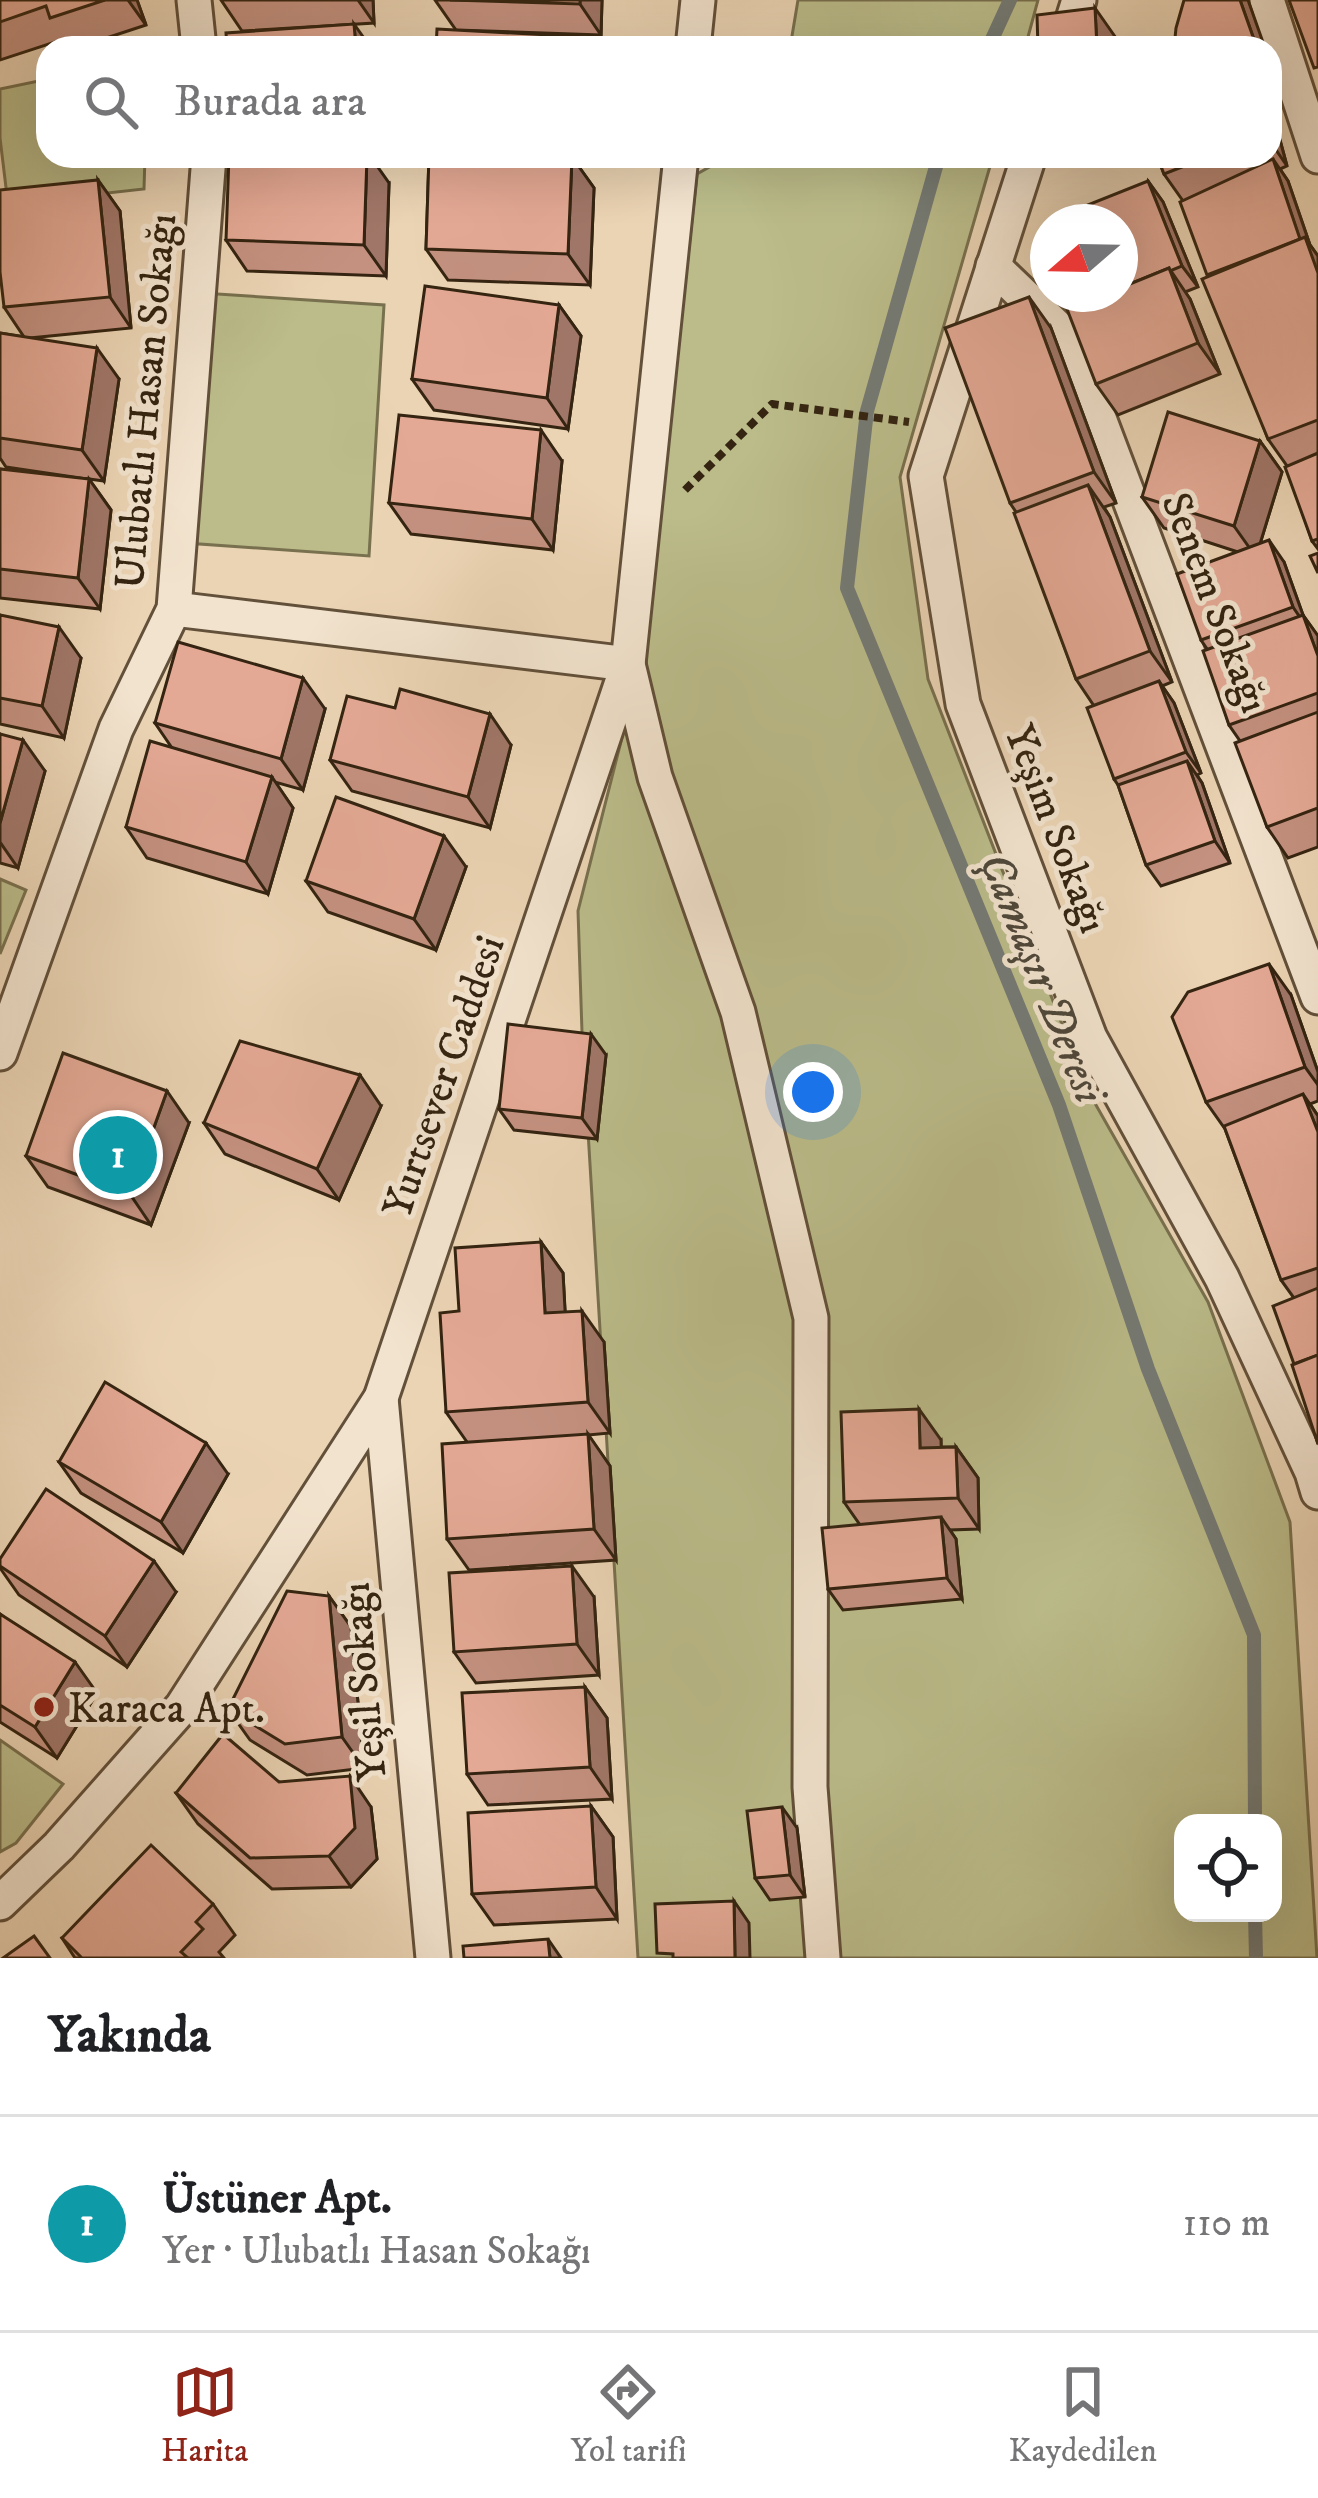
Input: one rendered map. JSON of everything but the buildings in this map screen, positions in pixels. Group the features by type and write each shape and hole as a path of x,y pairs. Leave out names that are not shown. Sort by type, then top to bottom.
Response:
{"street":[{"path":"194,0 198,36"},
{"path":"694,36 698,0"},
{"path":"1068,36 1079,0"},
{"path":"1267,0 1279,36"},
{"path":"1282,46 1318,156"},
{"name":"Ulubatlı Hasan Sokağı","path":"0,1053 116,729 174,609 208,168"},
{"name":"Yurtsever Caddesi","path":"0,1903 59,1846 182,1708 381,1399 628,664 680,168"},
{"name":"Yeşim Sokağı","path":"1025,168 926,476 963,704 1090,1037 1222,1278 1318,1492"},
{"name":"Senem Sokağı","path":"993,266 1069,339 1306,927 1318,997"},
{"path":"174,609 628,664 655,777 738,1012 811,1318 810,1787 824,1958"},
{"name":"Yeşil Sokağı","path":"381,1399 433,1958"}],"path":[{"path":"641,534 772,404 895,421"}],"green space":[{"path":"798,0 1038,0 1028,36 792,36"},
{"path":"36,82 36,168 145,168 144,189 8,204 0,89"},
{"path":"708,168 990,168 900,477 928,679 1088,1091 1208,1302 1290,1522 1317,1958 638,1958 578,911 646,643 697,174"},
{"path":"202,293 384,305 369,556 186,543"},
{"path":"0,879 26,890 0,954"},
{"path":"0,1740 63,1784 16,1843 0,1852"}],"waterway":[{"name":"Çamaşır Deresi","path":"994,36 1010,0"},
{"name":"Çamaşır Deresi","path":"936,168 867,411 847,588 1059,1105 1148,1369 1254,1635 1255,1814"},
{"name":"Çamaşır Deresi","path":"1255,1922 1256,1958"}],"place":[{"name":"Üstüner Apt.","path":"118,1155"},
{"name":"Karaca Apt.","path":"44,1707"}]}
